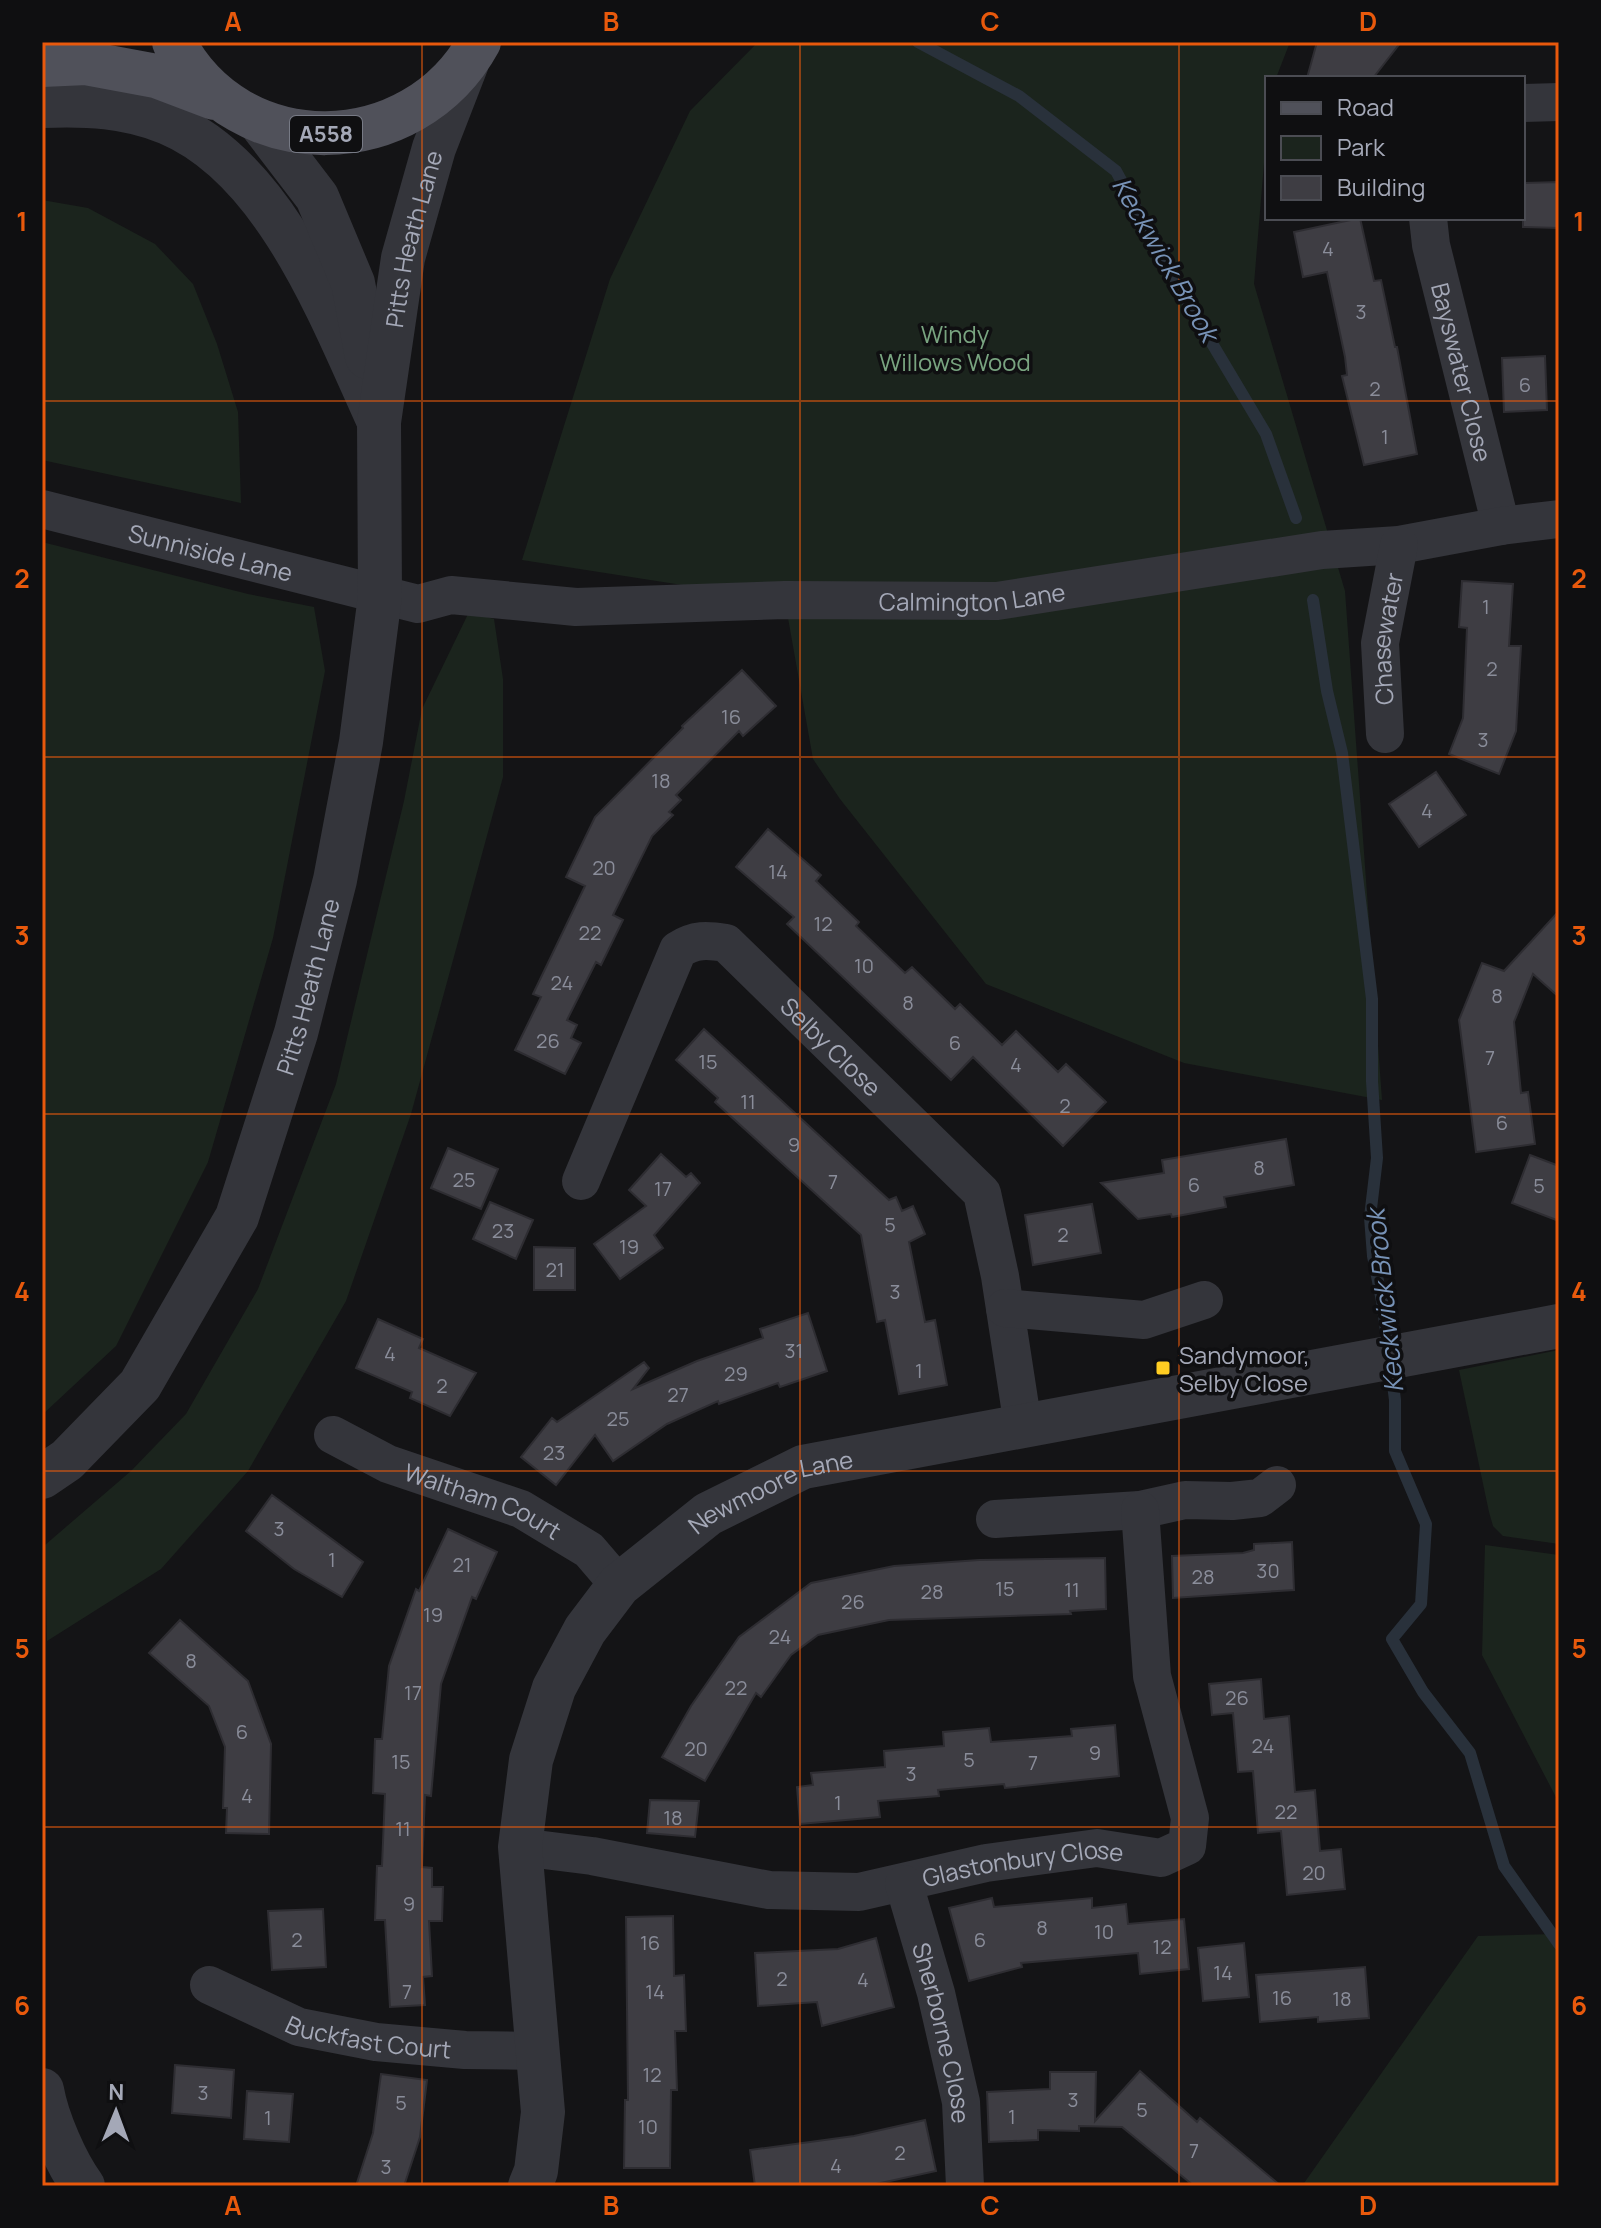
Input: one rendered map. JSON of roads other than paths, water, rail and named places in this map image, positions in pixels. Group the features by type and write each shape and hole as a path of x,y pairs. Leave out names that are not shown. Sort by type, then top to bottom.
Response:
{"main road":[{"path":"174,42 186,64 241,111"},
{"name":"A558","path":"42,65 86,63 156,76 241,111 316,135 373,129 426,104 473,52"}],"street":[{"name":"Pitts Heath Lane","path":"42,1477 67,1460 140,1385 237,1217 296,1033 335,880 361,742 380,596 379,422 403,258 434,148 473,52"},
{"path":"1525,103 1559,102"},
{"path":"42,106 78,104 123,109 170,124 219,154 266,205 310,274 379,422"},
{"name":"Pitts Heath Lane","path":"241,111 317,197 353,283 379,422"},
{"name":"Bayswater Close","path":"1428,220 1431,245 1501,526"},
{"name":"Sunniside Lane","path":"42,509 380,596"},
{"name":"Calmington Lane","path":"380,596 418,604 451,595 576,607 785,600 997,601 1322,550 1399,545 1559,519"},
{"name":"Chasewater","path":"1385,734 1380,643 1399,545"},
{"name":"Selby Close","path":"581,1181 678,950 691,941 726,943 982,1193 1005,1308 1023,1426"},
{"path":"1005,1308 1144,1320 1204,1300"},
{"name":"Newmoore Lane","path":"530,2186 536,2171 543,2112 520,1847 531,1760 554,1688 585,1630 619,1585 708,1514 803,1467 1559,1326"},
{"name":"Waltham Court","path":"333,1435 388,1464 521,1509 589,1550 619,1585"},
{"path":"995,1519 1140,1510 1185,1500 1260,1498 1277,1485"},
{"name":"Glastonbury Close","path":"520,1847 592,1856 769,1890 859,1892 986,1863 1097,1848 1161,1858 1187,1846 1190,1818 1152,1676 1140,1510"},
{"name":"Sherborne Close","path":"904,1884 936,1993 961,2102 965,2186"},
{"name":"Buckfast Court","path":"209,1985 299,2027 376,2042 465,2050 538,2051"},
{"path":"42,2090 45,2105 75,2175 83,2186"}],"waterway":[{"name":"Keckwick Brook","path":"918,42 1019,96 1116,171 1182,293 1266,434 1296,518"},
{"name":"Keckwick Brook","path":"1313,600 1327,691 1342,753 1372,999 1372,1081 1377,1158 1370,1217 1395,1400 1395,1451 1426,1524 1421,1604 1392,1639 1423,1692 1470,1753 1504,1866 1559,1944"}],"place":[{"name":"Sandymoor, Selby Close","path":"1163,1368"}],"park label":[{"name":"Windy Willows Wood","path":"955,347"}]}
